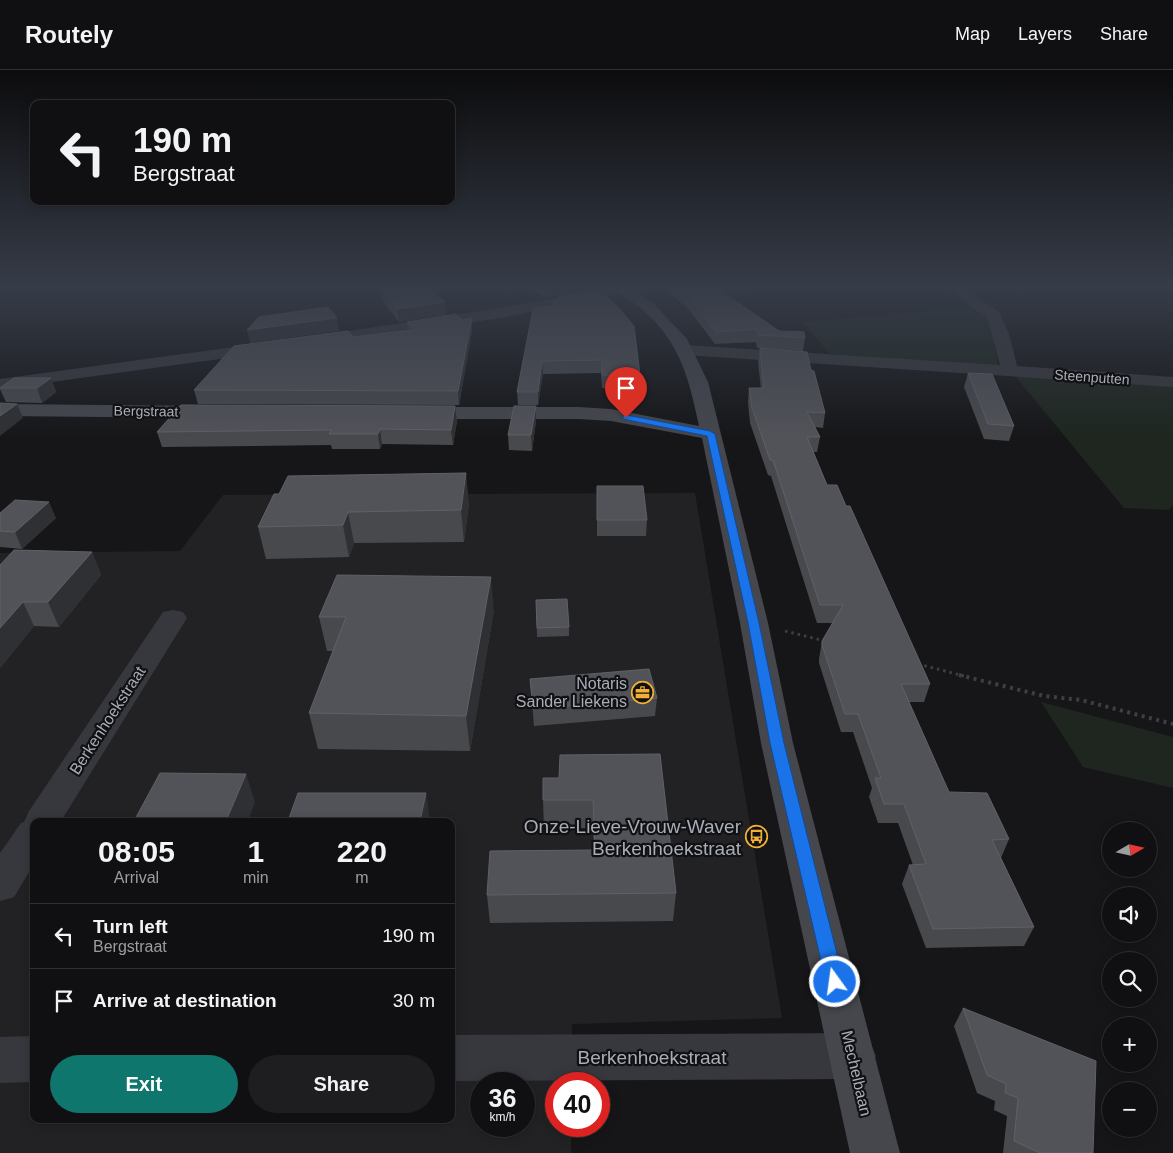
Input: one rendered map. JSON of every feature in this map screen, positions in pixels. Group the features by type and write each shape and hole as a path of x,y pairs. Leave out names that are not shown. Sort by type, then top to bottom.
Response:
{"street":[{"path":"305,343 340,338"},
{"name":"Mechelbaan","path":"678,338 699,382 754,623 777,743 875,1153"},
{"path":"1002,338 1010,372"},
{"path":"0,384 276,346"},
{"name":"Steenputten","path":"685,350 1173,382"},
{"name":"Bergstraat","path":"0,410 236,412"},
{"path":"402,413 578,413 611,415 710,434"},
{"name":"Berkenhoekstraat","path":"44,818 173,618"},
{"path":"0,886 30,839"},
{"name":"Berkenhoekstraat","path":"455,1058 853,1056"},
{"path":"0,1060 30,1059"}],"path":[{"path":"754,623 831,642"},
{"path":"909,662 1044,696 1082,700 1173,724"}],"shaded area":[{"path":"816,338 992,338 999,368 830,354"},
{"path":"1015,376 1173,386 1173,506 1169,510 1124,508"},
{"path":"695,493 782,1018 572,1024 571,1072 545,1072 545,1137 571,1137 571,1153 0,1153 0,553 180,551 223,495"},
{"path":"1041,702 1173,737 1173,788 1083,767"}],"building":[{"path":"298,338 468,338 458,391 194,390 234,346"},
{"path":"527,338 635,338 640,375 602,375 602,360 542,361 538,392 517,392"},
{"path":"760,348 807,352 825,413 807,412 820,437 807,437 827,485 837,485 846,506 850,506 930,684 901,684 949,792 987,793 1009,839 992,840 1034,927 933,929 909,865 926,864 904,804 884,804 875,778 881,778 858,714 845,714 822,645 822,641 843,605 820,605 773,460 770,460 752,408 749,388 764,388"},
{"path":"968,373 992,374 1014,426 988,424"},
{"path":"14,378 51,378 37,388 0,388"},
{"path":"0,403 17,404 0,416"},
{"path":"181,405 455,406 451,430 380,429 378,434 329,434 331,430 157,432"},
{"path":"514,406 536,406 531,435 508,435"},
{"path":"466,473 461,510 348,512 343,525 258,527 274,494 279,494 288,476"},
{"path":"597,486 643,486 647,520 597,520"},
{"path":"15,500 49,502 15,532 0,531 0,513"},
{"path":"14,550 92,552 48,602 23,602 0,628 0,565"},
{"path":"337,575 491,577 466,716 309,713 346,617 319,617"},
{"path":"567,599 569,627 537,628 536,600"},
{"path":"649,669 657,698 533,709 530,679"},
{"path":"660,754 676,893 487,895 490,851 595,850 593,800 543,800 543,778 559,778 560,755"},
{"path":"160,773 246,774 227,818 136,818"},
{"path":"298,793 426,793 421,818 289,818"},
{"path":"963,1008 1096,1061 1093,1153 1040,1153 1014,1141 1018,1098 1005,1093 1006,1084 987,1075"}],"place":[{"name":"Notaris Sander Liekens","path":"643,692"},
{"name":"Onze-Lieve-Vrouw-Waver Berkenhoekstraat","path":"757,837"}],"route":[{"path":"626,418 710,434 754,623 777,743 835,982"}]}
